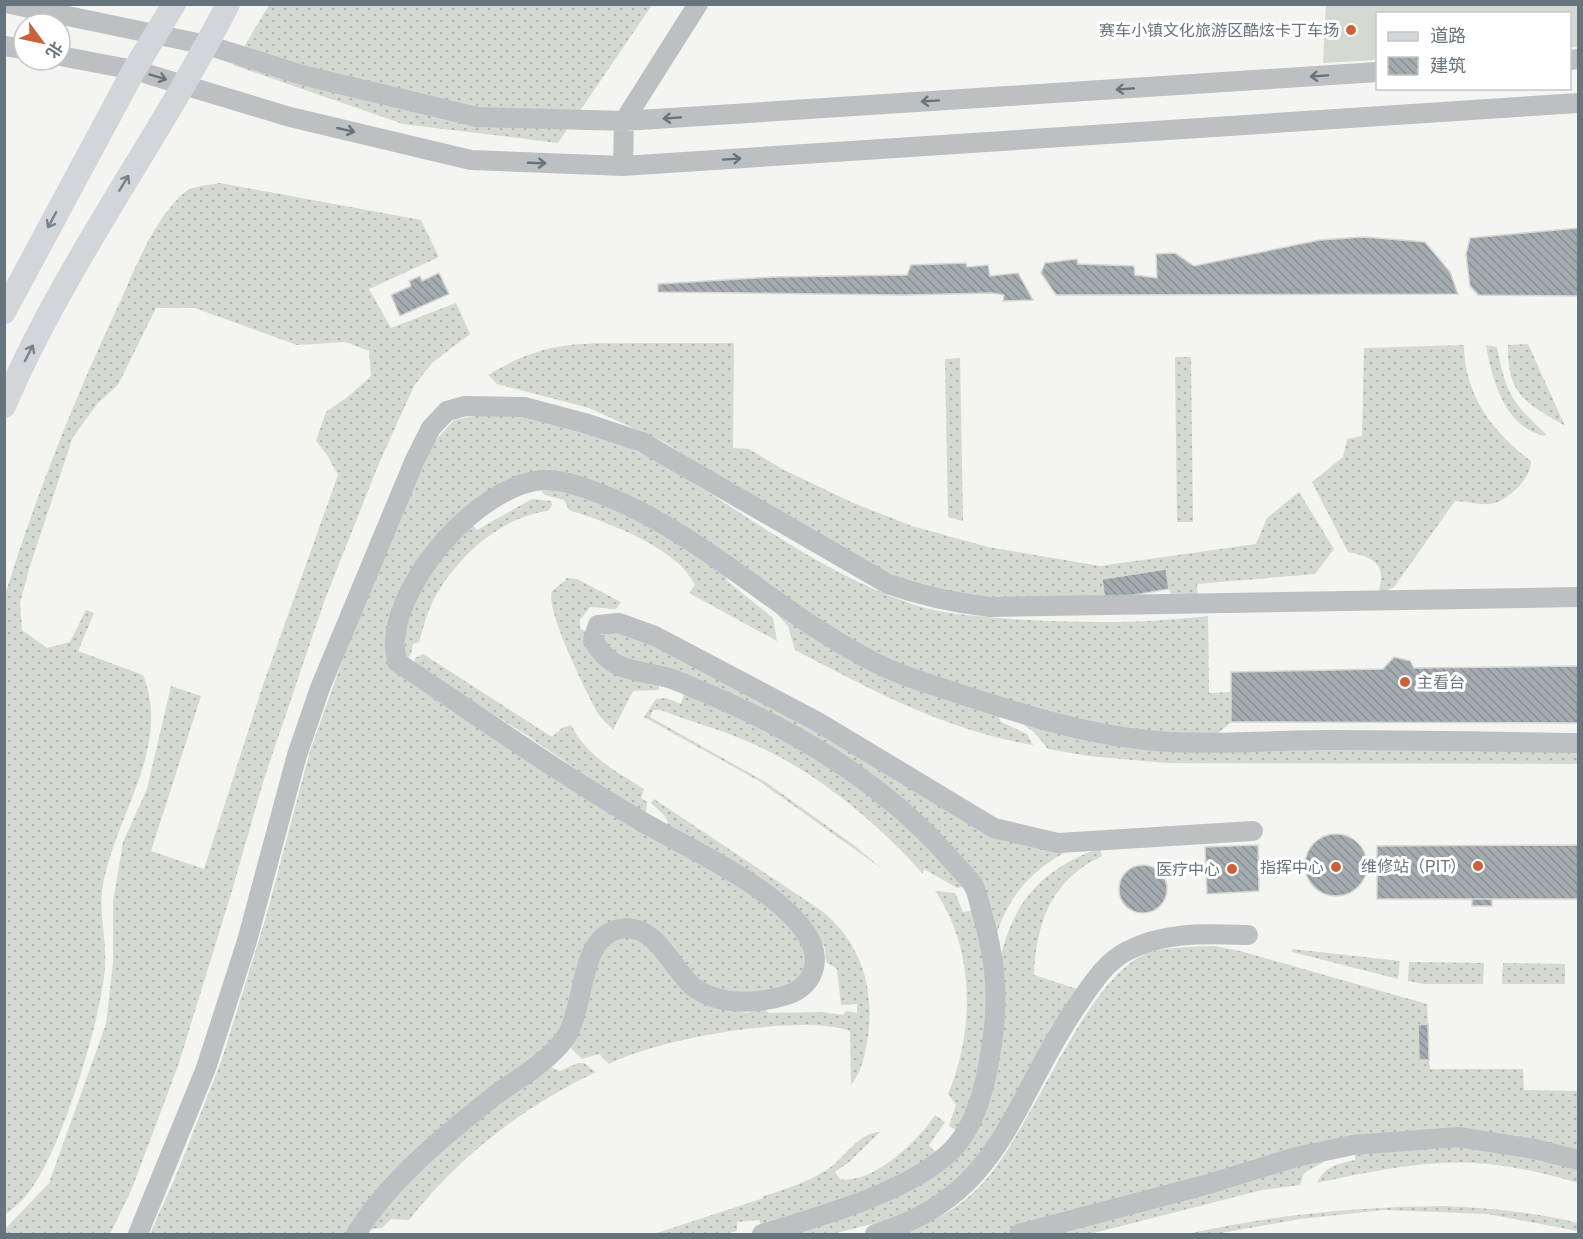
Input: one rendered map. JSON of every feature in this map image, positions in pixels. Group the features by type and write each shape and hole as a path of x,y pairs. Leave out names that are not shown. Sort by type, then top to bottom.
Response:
{"main road":[{"path":"4,312 134,70 174,4"},
{"path":"4,406 70,274 184,85 228,4"}],"street":[{"path":"10,4 207,45 302,75 477,117 624,121 1376,72"},
{"path":"623,166 624,121 698,4"},
{"path":"72,58 134,70 290,117 471,160 623,166 1578,103"},
{"path":"138,1234 209,1057 247,941 297,755 320,688 414,462 431,428 447,411 465,406 524,407 588,424 642,442 888,584 919,595 960,603 990,607 1578,597"},
{"path":"356,1234 372,1210 404,1175 492,1098 544,1060 565,1039 575,1016 591,953 604,935 622,928 642,932 659,944 695,987 721,1000 757,1001 790,994 810,978 817,964 814,947 803,929 780,905 639,820 397,662 394,641 405,603 423,571 448,537 475,510 508,490 539,480 554,480 580,486 621,502 709,553 831,639 881,665 1015,712 1077,728 1137,739 1202,742 1326,740 1578,743"},
{"path":"762,1234 810,1219 906,1182 952,1149 973,1117 989,1062 997,1006 993,952 974,886 897,805 844,767 783,729 716,697 666,677 630,672 601,655 593,640 598,625 619,623 655,636 818,722 994,828 1058,843 1253,831"},
{"path":"875,1234 928,1214 962,1190 1004,1135 1070,1016 1108,965 1126,951 1172,935 1248,935"},
{"path":"1019,1234 1205,1185 1296,1157 1353,1145 1458,1137 1534,1149 1578,1160"}],"shaded area":[{"name":"赛车小镇文化旅游区酷炫卡丁车场","path":"1326,4 1578,5 1578,47 1571,47 1571,12 1376,12 1376,60 1323,63"},
{"path":"269,5 652,5 558,143 403,124 233,65"},
{"path":"220,183 421,220 439,257 369,289 391,328 456,303 470,334 432,363 414,386 377,468 324,602 264,779 178,1066 131,1191 110,1234 5,1234 5,1229 49,1183 106,1024 113,963 113,902 123,842 147,789 171,686 201,696 151,851 204,869 263,685 338,475 316,441 326,412 371,376 369,351 345,342 297,345 195,308 156,308 118,385 98,403 73,437 20,603 22,630 47,648 70,642 86,610 94,613 78,651 143,675 150,702 151,728 138,781 109,859 103,885 101,905 105,967 96,1020 77,1087 52,1152 38,1178 25,1197 5,1215 5,595 57,447 87,374 147,244 164,216 185,192 197,187"},
{"path":"734,343 733,448 749,449 782,469 851,502 912,526 988,547 1100,566 1256,544 1267,518 1299,492 1334,549 1315,574 1197,584 1198,595 1175,599 1170,592 1166,569 1102,579 1105,600 969,597 908,582 879,569 763,504 664,442 589,408 497,384 488,375 510,363 548,349 585,344"},
{"path":"1528,344 1565,426 1540,411 1515,387 1511,376 1508,345"},
{"path":"1464,345 1469,380 1483,411 1504,438 1531,461 1530,468 1523,482 1496,503 1455,501 1394,587 1382,593 1379,590 1381,573 1379,567 1364,556 1348,552 1312,482 1343,457 1347,439 1362,436 1364,348"},
{"path":"1486,345 1497,347 1507,386 1512,396 1517,405 1546,434 1545,436 1531,431 1510,413 1492,373"},
{"path":"1175,357 1191,357 1193,522 1177,522"},
{"path":"960,358 963,521 948,517 945,359"},
{"path":"513,414 585,432 654,459 812,557 878,591 924,608 974,616 1061,621 1134,622 1208,616 1209,693 1231,692 1231,722 1216,735 1133,731 1053,715 953,684 857,643 576,477 475,505 388,635 385,650 387,661 747,888 798,928 811,967 784,990 719,995 615,925 562,1030 350,1234 150,1234 222,1059 266,917 310,751 355,625 400,515 435,441 454,420 480,415"},
{"path":"537,486 592,495 728,572 726,580 773,618 777,641 689,593 695,585 673,559 658,548 621,529 569,510 564,500 545,495"},
{"path":"532,499 551,501 552,505 548,511 530,515 497,531 467,555 443,584 429,609 419,642 413,644 411,654 407,659 404,658 406,613 414,594 471,523 477,530"},
{"path":"566,578 577,579 621,602 616,609 590,607 580,620 580,628 659,681 659,690 633,691 613,730 599,715 560,632 551,601 552,591"},
{"path":"774,611 997,713 1001,722 1027,734 1033,745 1001,739 940,719 881,694 795,650 788,626"},
{"path":"605,628 629,632 778,707 959,813 1080,845 1051,861 1027,881 1009,906 996,937 982,894 838,758 627,662 602,646"},
{"path":"423,654 552,737 562,728 571,725 577,736 593,754 644,789 641,798 647,802 646,813 641,814 525,734 415,666 415,658"},
{"path":"685,690 802,749 857,785 916,833 965,886 957,888 924,869 923,874 863,815 818,780 794,765 734,736 661,710 653,710 650,717 767,783 855,846 881,868 759,781 644,717 656,699 666,698 681,704"},
{"path":"1025,722 1082,734 1578,748 1578,764 1166,763 1089,756 1048,749 1034,732 1024,725"},
{"path":"654,799 819,909 845,935 862,966 870,1018 866,1050 851,1085 850,1031 827,1026 798,1025 728,1031 659,1046 609,1064 599,1054 582,1059 567,1044 596,957 616,938 639,938 715,1007 747,1013 765,1009 769,1013 821,1012 843,1015 846,1011 857,1013 857,1004 841,1005 837,969 826,962 825,948 811,924 665,830 668,822 651,803"},
{"path":"1100,848 1102,856 1070,877 1059,890 1043,921 1035,956 1034,975 1080,990 999,1133 946,1192 896,1218 832,1234 775,1234 882,1196 974,1124 1000,959 1007,934 1017,912 1048,876 1071,861"},
{"path":"935,891 955,893 963,912 976,910 990,978 979,1079 957,1131 949,1126 956,1105 948,1094 963,1044 967,990 958,938"},
{"path":"1215,946 1427,1004 1428,1024 1418,1025 1419,1060 1429,1060 1430,1069 1523,1069 1524,1090 1578,1091 1578,1156 1426,1133 1003,1234 899,1234 943,1214 981,1185 1001,1160 1020,1129 1082,1020 1104,989 1127,966 1159,950"},
{"path":"1292,949 1400,961 1398,979 1292,952"},
{"path":"1409,962 1484,963 1483,984 1425,984 1408,981"},
{"path":"1503,963 1565,964 1565,984 1502,984"},
{"path":"578,1063 584,1063 596,1072 543,1101 494,1135 449,1175 409,1220 391,1219 382,1228 364,1230 411,1175 546,1065 560,1071"},
{"path":"935,1115 945,1122 929,1145 937,1154 917,1168 875,1189 761,1225 759,1220 737,1222 737,1231 724,1234 654,1234 761,1199 803,1182 832,1166 858,1141 872,1133 880,1132 848,1163 835,1172 840,1179 853,1179 867,1175 894,1159 907,1148"},
{"path":"1466,1146 1578,1167 1578,1183 1540,1173 1488,1164 1436,1163 1317,1183 1328,1169 1355,1160 1355,1150"},
{"path":"1333,1157 1304,1173 1300,1185 1262,1190 1090,1234 1041,1234"},
{"path":"1443,1206 1528,1213 1578,1223 1578,1231 1488,1214 1384,1210 1300,1219 1216,1234 1187,1234 1314,1213"}],"building":[{"path":"1578,228 1578,296 1478,295 1470,286 1466,254 1470,238"},
{"path":"1364,237 1425,242 1450,272 1458,294 1056,295 1041,273 1045,263 1077,259 1078,264 1134,266 1135,275 1157,278 1156,254 1175,253 1194,266 1320,240"},
{"path":"966,263 967,267 988,265 990,276 1018,273 1033,300 1003,301 1004,295 992,293 904,295 658,292 658,284 773,277 907,275 911,265"},
{"path":"439,273 449,294 400,316 391,295 411,286 409,281 420,276 422,281"},
{"path":"1166,569 1169,589 1105,600 1102,579"},
{"name":"主看台","path":"1394,657 1410,661 1414,668 1578,666 1578,723 1231,722 1231,672 1383,669"},
{"name":"指挥中心","path":"1336,834 1353,839 1358,843 1362,848 1367,865 1362,882 1358,887 1353,891 1336,896 1319,891 1314,887 1310,882 1305,865 1310,848 1314,843 1319,839"},
{"name":"医疗中心","path":"1258,845 1259,891 1207,894 1205,847"},
{"name":"维修站（PIT）","path":"1578,845 1578,899 1377,899 1377,846"},
{"path":"1366,857 1377,858 1377,874 1366,874"},
{"path":"1138,865 1148,865 1160,872 1167,884 1167,894 1160,906 1148,913 1138,913 1123,902 1119,894 1119,884 1130,869"},
{"path":"1472,899 1492,899 1492,906 1472,906"},
{"path":"1428,1024 1429,1060 1419,1060 1418,1025"}],"place":[{"name":"赛车小镇文化旅游区酷炫卡丁车场","path":"1351,30"},
{"name":"主看台","path":"1405,682"},
{"name":"维修站（PIT）","path":"1478,866"},
{"name":"指挥中心","path":"1336,867"},
{"name":"医疗中心","path":"1232,869"}]}
